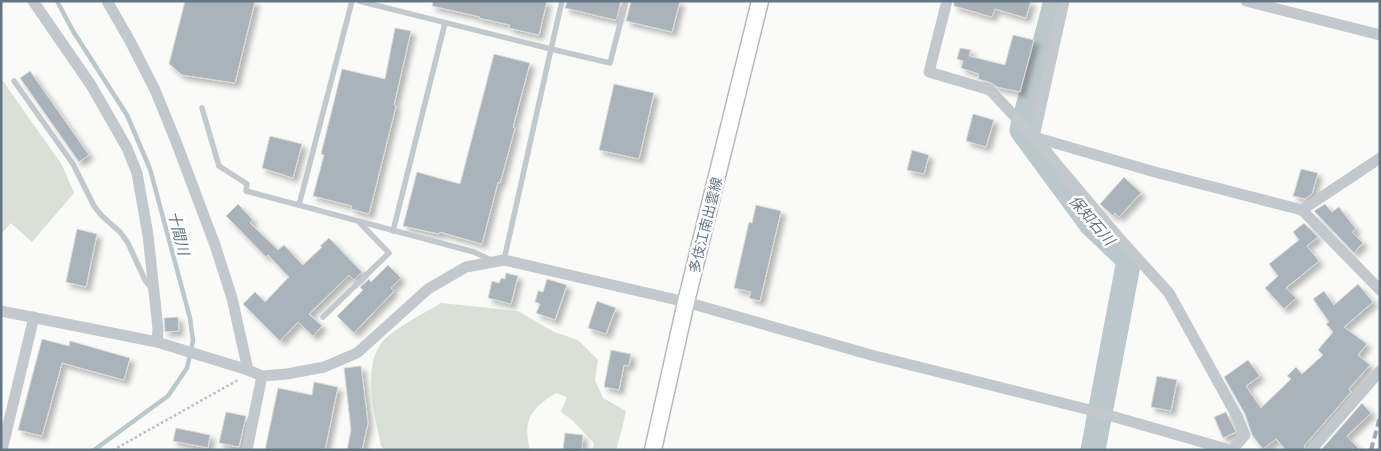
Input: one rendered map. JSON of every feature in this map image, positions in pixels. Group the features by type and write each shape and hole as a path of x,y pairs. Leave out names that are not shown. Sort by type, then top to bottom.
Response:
{"main road":[{"name":"多伎江南出雲線","path":"653,450 686,302 760,1"}],"street":[{"path":"33,1 91,85 127,148 137,173 148,235 152,290 158,329 157,342"},
{"path":"107,1 151,82 216,245 232,298 248,370"},
{"path":"1,311 157,342 262,376 287,374 324,367 357,353 428,289 466,267 500,261 686,302 871,354 1094,411 1231,450 1245,435 1238,418 1169,293 1120,239 1034,137 990,90 929,72 947,1"},
{"path":"1034,137 1064,1"},
{"path":"1246,1 1380,35"},
{"path":"1034,137 1155,172 1302,210 1380,290"},
{"path":"1302,210 1380,158"},
{"path":"2,450 34,317"},
{"path":"1311,450 1380,371"},
{"path":"247,450 262,376"}],"lane":[{"path":"300,205 352,1"},
{"path":"359,1 610,63 626,1"},
{"path":"202,108 219,166 247,184 246,191 474,252 500,261 562,1"},
{"path":"393,231 445,23"},
{"path":"14,81 73,164 94,206 120,232 128,243 145,280 152,290"},
{"path":"323,317 389,253 358,221"}],"path":[{"path":"113,450 225,388 248,370"}],"shaded area":[{"path":"1,81 3,81 62,165 74,193 32,242 11,223 1,234"},
{"path":"441,303 518,311 554,332 578,340 598,360 595,380 603,398 626,411 616,450 592,450 594,443 572,420 561,412 567,397 556,393 535,409 528,422 527,430 530,450 385,450 381,446 373,406 371,378 376,352 383,341 395,331"}],"building":[{"path":"185,1 255,1 235,83 182,75 169,64"},
{"path":"433,1 547,1 539,35 509,28 510,25 432,6"},
{"path":"567,1 621,1 615,20 565,8"},
{"path":"631,1 680,1 672,32 626,21"},
{"path":"954,1 1031,1 1026,18 995,9 992,17 954,6"},
{"path":"395,28 411,31 394,105 396,106 369,214 351,209 352,206 313,196 324,155 321,154 342,69 385,79"},
{"path":"1013,35 1034,40 1020,92 997,87 992,83 978,79 979,74 961,68 963,61 957,59 960,48 971,50 969,56 1005,65"},
{"path":"494,54 530,63 513,127 515,128 500,183 498,182 482,244 440,232 439,234 403,226 417,172 460,184"},
{"path":"30,71 89,155 79,162 20,78"},
{"path":"614,84 654,93 639,159 599,150"},
{"path":"973,114 994,120 986,147 966,141"},
{"path":"270,136 302,144 293,178 262,168"},
{"path":"912,150 929,155 924,174 907,170"},
{"path":"1301,169 1318,173 1312,194 1305,199 1293,196"},
{"path":"1124,177 1141,193 1119,217 1115,213 1113,216 1100,204"},
{"path":"238,204 253,220 250,223 278,250 284,245 303,265 329,238 362,272 354,280 349,275 309,314 322,326 313,336 298,322 280,341 243,304 255,292 265,302 289,277 268,255 266,257 226,216"},
{"path":"1325,204 1332,212 1339,207 1356,229 1352,232 1363,243 1354,253 1314,211"},
{"path":"756,205 781,211 760,301 749,298 751,292 734,288 749,222 752,223"},
{"path":"1304,223 1318,237 1307,246 1319,261 1286,288 1296,298 1284,309 1265,288 1278,276 1269,264 1299,240 1293,232"},
{"path":"77,229 97,234 86,287 66,282"},
{"path":"388,265 401,278 391,288 394,291 354,333 337,316 363,290 360,287 369,279 371,282"},
{"path":"506,273 518,276 511,304 488,298 492,281 499,283 501,278 505,279"},
{"path":"547,279 567,285 555,320 536,313 540,304 535,302 538,291 543,292"},
{"path":"1358,284 1373,302 1344,327 1367,344 1358,355 1370,365 1349,389 1351,392 1305,445 1304,450 1286,450 1276,439 1263,449 1252,435 1245,414 1224,377 1248,360 1260,376 1246,386 1261,408 1291,379 1287,376 1296,367 1302,374 1323,355 1318,350 1333,332 1326,324 1329,322 1313,299 1324,291 1334,305"},
{"path":"597,301 616,308 606,334 588,328"},
{"path":"178,317 179,331 165,332 164,318"},
{"path":"42,339 69,346 70,341 130,358 124,380 62,363 42,436 18,430"},
{"path":"611,350 631,354 629,366 624,365 619,390 604,387"},
{"path":"361,366 368,423 362,450 347,450 351,430 344,368"},
{"path":"1157,376 1177,380 1171,411 1151,407"},
{"path":"314,382 338,387 325,450 265,450 278,388 312,395"},
{"path":"1362,403 1371,413 1347,436 1360,450 1321,450"},
{"path":"226,412 246,416 239,447 219,443"},
{"path":"1226,412 1236,432 1223,438 1214,417"},
{"path":"176,428 210,435 208,448 173,441"},
{"path":"565,433 583,435 582,450 563,450"}],"waterway":[{"name":"十間川","path":"57,1 73,31 127,115 150,169 190,318 193,341 187,368 168,396 94,450"},
{"name":"保知石川","path":"1056,1 1022,130 1092,225 1129,260 1093,450"}],"railway":[{"path":"1371,450 1380,417"}]}
